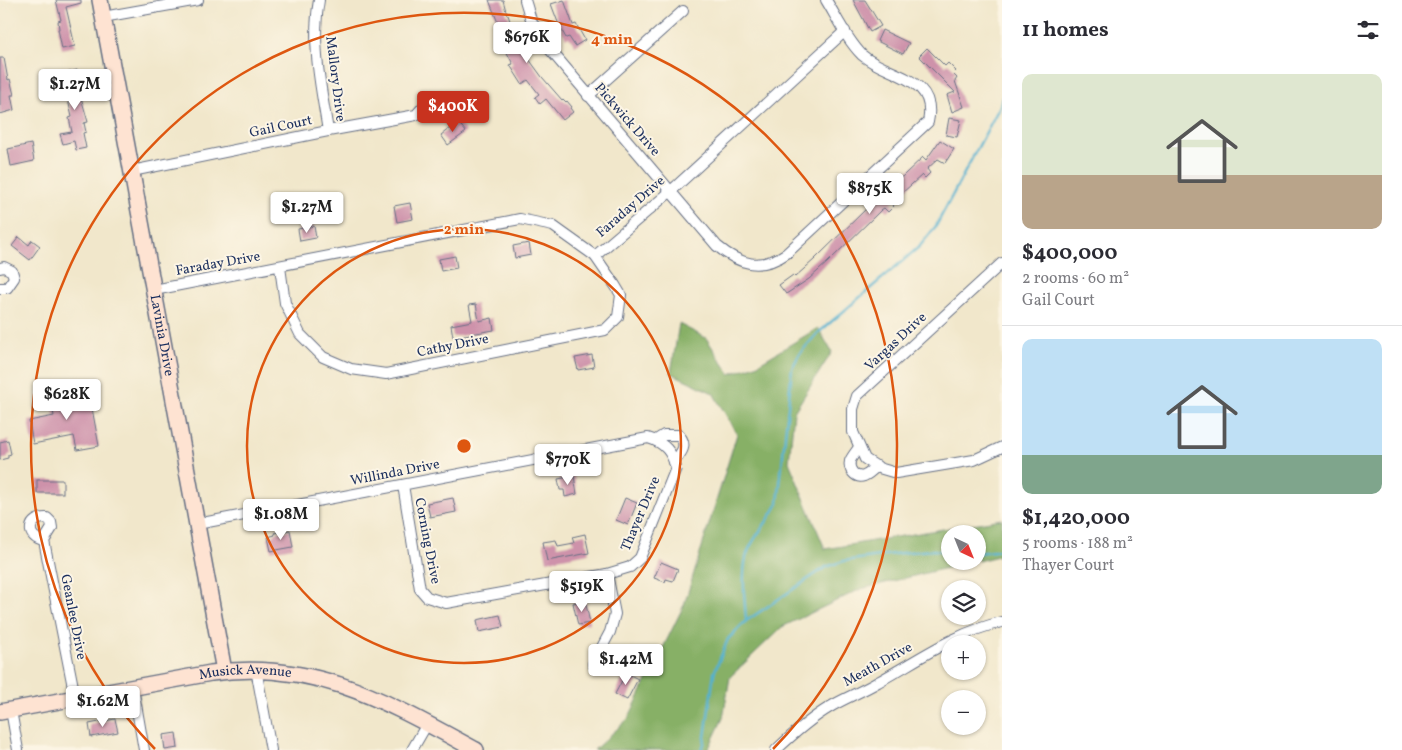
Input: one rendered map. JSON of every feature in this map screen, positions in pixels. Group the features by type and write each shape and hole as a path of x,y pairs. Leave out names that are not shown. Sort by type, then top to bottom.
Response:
{"street":[{"name":"Lavinia Drive","path":"100,0 224,671"},
{"path":"103,17 198,0"},
{"name":"Mallory Drive","path":"319,0 316,16 315,43 328,131"},
{"name":"Pickwick Drive","path":"525,0 531,20 541,40 588,96 717,246 728,255 752,265 777,260 787,253 928,122 930,110 923,90 904,77 870,61 862,54 845,31"},
{"path":"826,0 845,31"},
{"path":"588,96 683,11"},
{"name":"Faraday Drive","path":"154,290 520,219 553,226 595,256 671,191 845,31"},
{"name":"Gail Court","path":"132,171 328,131 416,116 430,100"},
{"name":"Cathy Drive","path":"280,266 286,303 300,334 323,357 351,369 386,374 605,330 618,317 621,295 595,256"},
{"name":"Vargas Drive","path":"877,466 865,459 853,432 852,419 857,396 1002,263"},
{"path":"0,268 4,267 12,271 14,278 7,288 0,288"},
{"name":"Willinda Drive","path":"197,524 648,438 656,440 664,434 679,434 684,440 684,446 674,462"},
{"path":"656,440 668,448 674,462"},
{"path":"859,448 850,463 850,468 853,474 863,476 877,466 896,472 974,460 1002,446"},
{"name":"Thayer Drive","path":"606,574 630,567 640,558 676,468 674,462"},
{"name":"Corning Drive","path":"402,485 420,589 427,597 446,603 606,574"},
{"name":"Geanlee Drive","path":"44,541 75,698"},
{"path":"593,664 610,632 615,614 606,574"},
{"name":"Meath Drive","path":"776,750 802,726 831,706 947,643 982,626 1002,622"},
{"path":"256,669 271,750"},
{"name":"Musick Avenue","path":"5,711 224,671 256,669 298,674 339,684 373,697 476,750"},
{"path":"132,687 144,750"},
{"path":"5,711 18,750"},
{"path":"412,750 427,724"}],"green space":[{"path":"679,324 706,338 730,374 756,365 818,328 832,352 794,412 789,462 825,549 941,529 941,569 861,589 782,627 730,677 723,718 708,750 594,750 628,719 684,605 737,434 713,393 671,373"},
{"path":"1002,519 1002,555 986,559 986,525 967,525"}],"building":[{"path":"56,0 81,0 81,3 66,7 75,46 62,49 58,29 58,21 61,20"},
{"path":"489,0 503,0 514,33 526,55 562,100 567,101 572,107 570,108 573,112 563,120 546,99 540,104 535,97 539,94 528,80 522,84 510,65 513,64 505,49 510,46 502,33"},
{"path":"564,0 573,25 576,24 585,40 575,46 569,37 566,38 551,4"},
{"path":"853,0 865,0 881,26 870,32"},
{"path":"882,30 909,43 903,54 877,41"},
{"path":"927,48 945,66 948,63 956,71 953,74 957,78 955,81 964,107 952,112 947,95 955,92 919,56"},
{"path":"0,58 4,58 8,80 10,79 14,95 11,95 14,110 0,114"},
{"path":"77,70 81,86 78,87 88,122 84,123 86,132 83,133 86,148 76,150 74,141 63,144 60,134 72,132 69,118 72,117 62,74"},
{"path":"949,118 961,120 957,137 946,135"},
{"path":"458,122 466,132 448,145 441,135"},
{"path":"940,140 954,149 945,163 938,159 927,169 930,173 925,178 922,175 891,203 894,206 888,212 884,208 881,210 809,279 786,294 779,285 793,275 795,277 923,157 926,160"},
{"path":"31,144 34,161 11,166 8,149"},
{"path":"410,203 413,219 397,222 394,206"},
{"path":"314,226 316,238 300,241 298,229"},
{"path":"19,237 29,245 32,240 40,246 30,260 12,246"},
{"path":"529,243 531,255 515,258 513,246"},
{"path":"455,256 457,268 441,271 439,259"},
{"path":"476,304 479,321 492,318 494,330 453,337 451,325 472,321 469,305"},
{"path":"592,355 594,367 578,370 575,358"},
{"path":"73,385 76,406 91,403 99,446 77,450 74,436 33,444 29,421 54,416 49,390"},
{"path":"8,440 11,454 8,455 8,458 0,460 0,442"},
{"path":"574,476 577,494 565,497 564,490 560,490 558,479"},
{"path":"37,480 63,480 63,493 37,493"},
{"path":"453,498 456,512 430,517 427,503"},
{"path":"625,498 637,503 628,525 616,520"},
{"path":"290,530 293,547 271,551 268,537 275,535 274,533"},
{"path":"585,534 589,553 547,561 543,542 556,540 558,546 574,543 572,537"},
{"path":"661,562 678,569 673,581 666,579 665,582 654,578"},
{"path":"585,600 590,623 578,625 573,603"},
{"path":"500,615 503,627 479,632 477,620"},
{"path":"626,673 638,679 627,700 615,694"},
{"path":"115,719 118,732 91,737 89,724"},
{"path":"176,733 178,748 165,750 163,735"}],"waterway":[{"path":"746,621 744,584 746,557 752,543 778,503 792,368 800,353 817,334 920,246 936,226 1000,106 1002,98"},
{"path":"986,552 1002,550"},
{"path":"701,750 704,744 714,673 728,639 746,621 826,567 844,561 909,552 941,551"}]}
